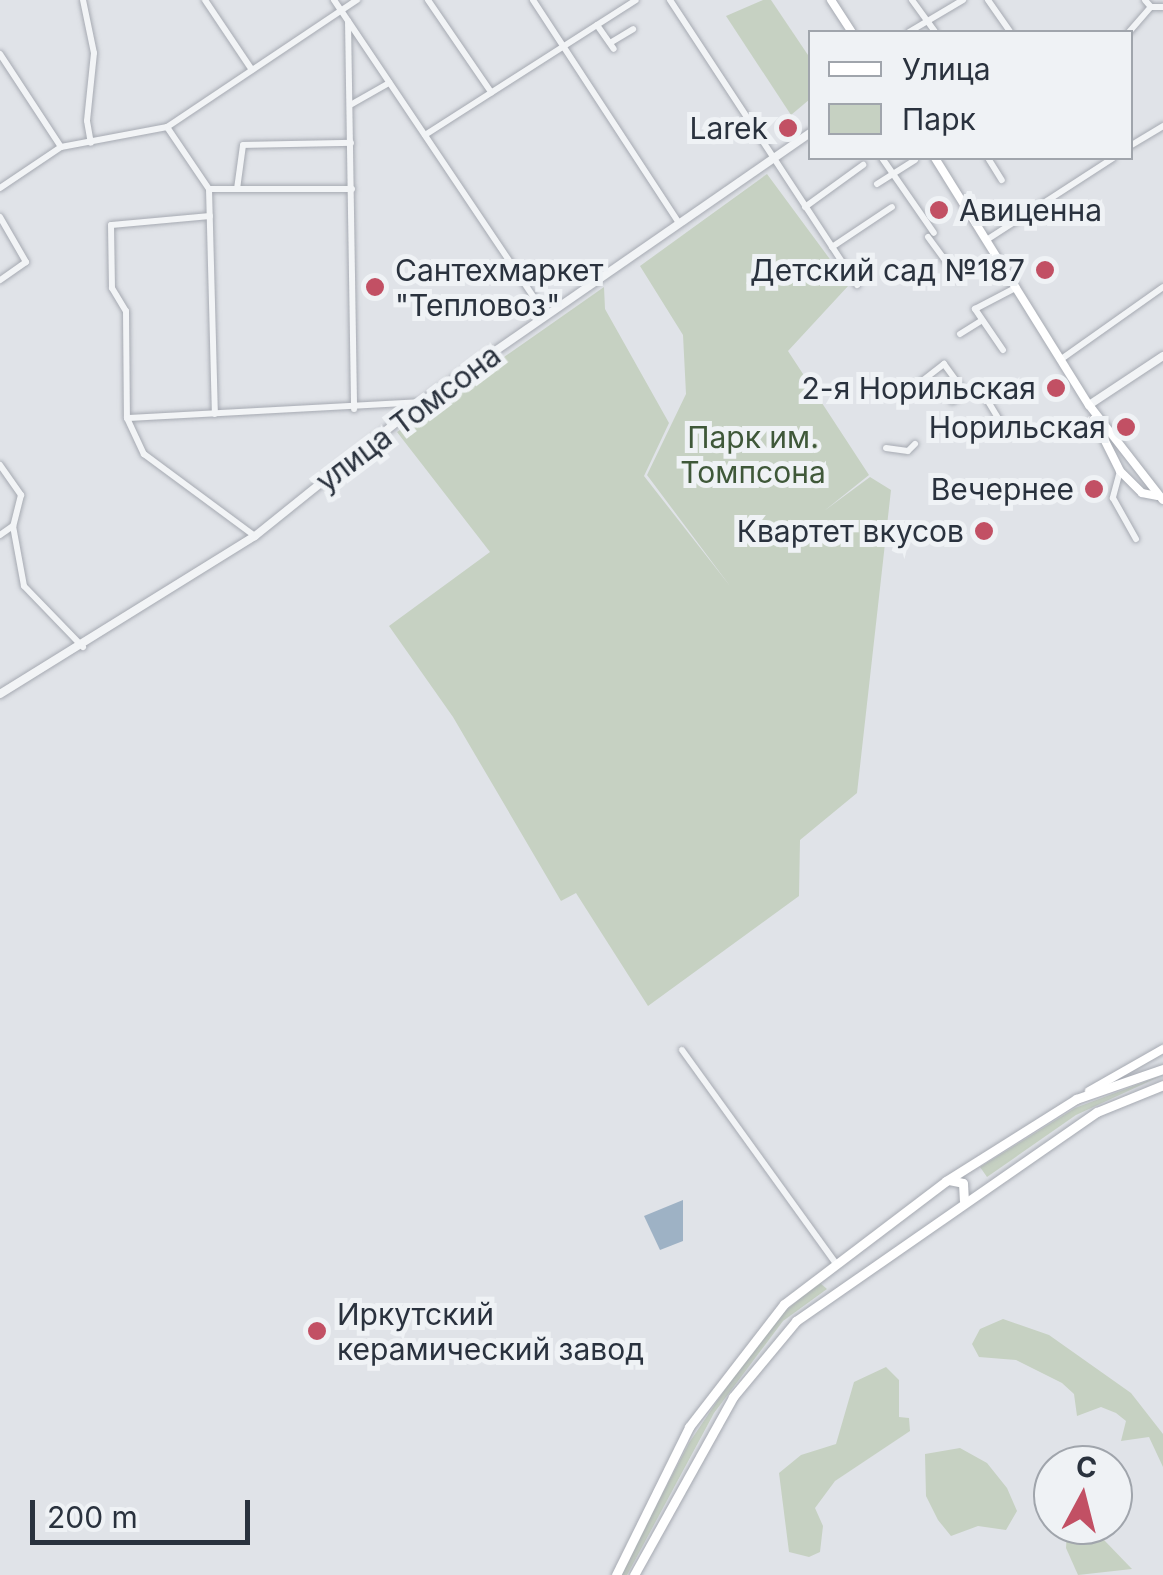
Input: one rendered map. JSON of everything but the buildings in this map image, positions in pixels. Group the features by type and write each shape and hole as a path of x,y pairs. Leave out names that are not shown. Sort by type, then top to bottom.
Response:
{"main road":[{"path":"831,0 851,30"},
{"path":"936,160 1089,406 1162,498"},
{"path":"1089,406 1120,471 1142,493 1162,498"},
{"path":"616,1575 689,1427 758,1329 835,1262 946,1181 1163,1049"},
{"path":"1076,1099 1163,1069"},
{"path":"634,1575 733,1396 780,1337 864,1269 1097,1112 1163,1084"},
{"path":"946,1181 963,1183 962,1204"},
{"path":"848,1252 838,1274 864,1269"}],"street":[{"path":"83,0 94,53 86,120 91,142"},
{"path":"205,0 252,70"},
{"path":"334,0 546,315"},
{"path":"0,188 61,147 167,127 357,0"},
{"path":"428,0 491,92"},
{"path":"532,0 679,223"},
{"path":"425,135 636,0"},
{"path":"670,0 857,285"},
{"path":"912,0 933,30"},
{"path":"912,30 963,0"},
{"path":"988,0 1009,30"},
{"path":"1145,0 1151,8"},
{"path":"1131,30 1151,8 1163,7"},
{"path":"348,20 354,409"},
{"path":"597,25 612,46 633,29"},
{"path":"0,54 61,147"},
{"path":"350,104 390,83"},
{"path":"1133,144 1163,126"},
{"path":"167,127 209,189 216,414"},
{"name":"улица Томсона","path":"1,691 83,648 255,536 423,402 771,156 808,134"},
{"path":"237,189 242,146 351,143"},
{"path":"883,160 959,278"},
{"path":"876,184 915,160"},
{"path":"989,160 1002,180"},
{"path":"988,239 1098,161"},
{"path":"804,207 864,165"},
{"path":"209,189 352,189"},
{"path":"832,247 892,207"},
{"path":"210,216 111,225 112,288 126,311 127,418 144,454 255,536"},
{"path":"0,217 26,262 0,280"},
{"path":"1060,360 1163,287"},
{"path":"1003,350 975,309 1017,288"},
{"path":"960,334 982,320"},
{"path":"1089,406 1163,356"},
{"path":"922,381 944,364 964,392 952,401"},
{"path":"986,398 998,420"},
{"path":"127,418 354,409 423,402"},
{"path":"886,448 908,451 915,444"},
{"path":"0,465 21,495 13,526 24,586 83,648"},
{"path":"1120,471 1113,498 1136,539"},
{"path":"0,535 13,526"},
{"path":"682,1050 835,1262"}],"green space":[{"path":"771,0 808,55 808,101 791,115 726,16"},
{"name":"Парк им. Томпсона","path":"767,174 849,285 788,351 869,475 824,511 870,477 891,490 857,793 800,840 799,896 648,1006 576,893 561,901 453,717 389,626 490,552 397,432 604,287 605,309 669,423 644,476 730,586 647,475 686,394 683,335 640,266"},
{"path":"1163,1075 1076,1115 987,1177 980,1167 1075,1108"},
{"path":"819,1282 827,1289 783,1321 714,1413 627,1575 620,1575 689,1443 742,1364 775,1320"},
{"path":"1003,1319 1049,1335 1131,1393 1163,1434 1163,1467 1149,1437 1121,1441 1126,1421 1116,1413 1101,1407 1077,1416 1074,1394 1062,1383 1016,1360 979,1357 972,1344 980,1329"},
{"path":"886,1367 899,1380 899,1417 909,1418 910,1431 835,1481 815,1508 823,1526 820,1552 809,1557 789,1552 779,1473 801,1455 836,1444 854,1382"},
{"path":"960,1448 987,1463 1007,1488 1017,1511 1006,1530 978,1526 951,1536 938,1520 926,1496 925,1454"},
{"path":"1109,1545 1132,1569 1078,1575 1066,1548"}],"water":[{"path":"683,1200 683,1241 660,1250 644,1216"}],"place":[{"name":"Larek","path":"788,128"},
{"name":"Авиценна","path":"939,210"},
{"name":"Детский сад №187","path":"1045,270"},
{"name":"Сантехмаркет \"Тепловоз\"","path":"375,287"},
{"name":"2-я Норильская","path":"1056,388"},
{"name":"Норильская","path":"1126,427"},
{"name":"Вечернее","path":"1094,489"},
{"name":"Квартет вкусов","path":"984,531"},
{"name":"Иркутский керамический завод","path":"317,1331"}]}
